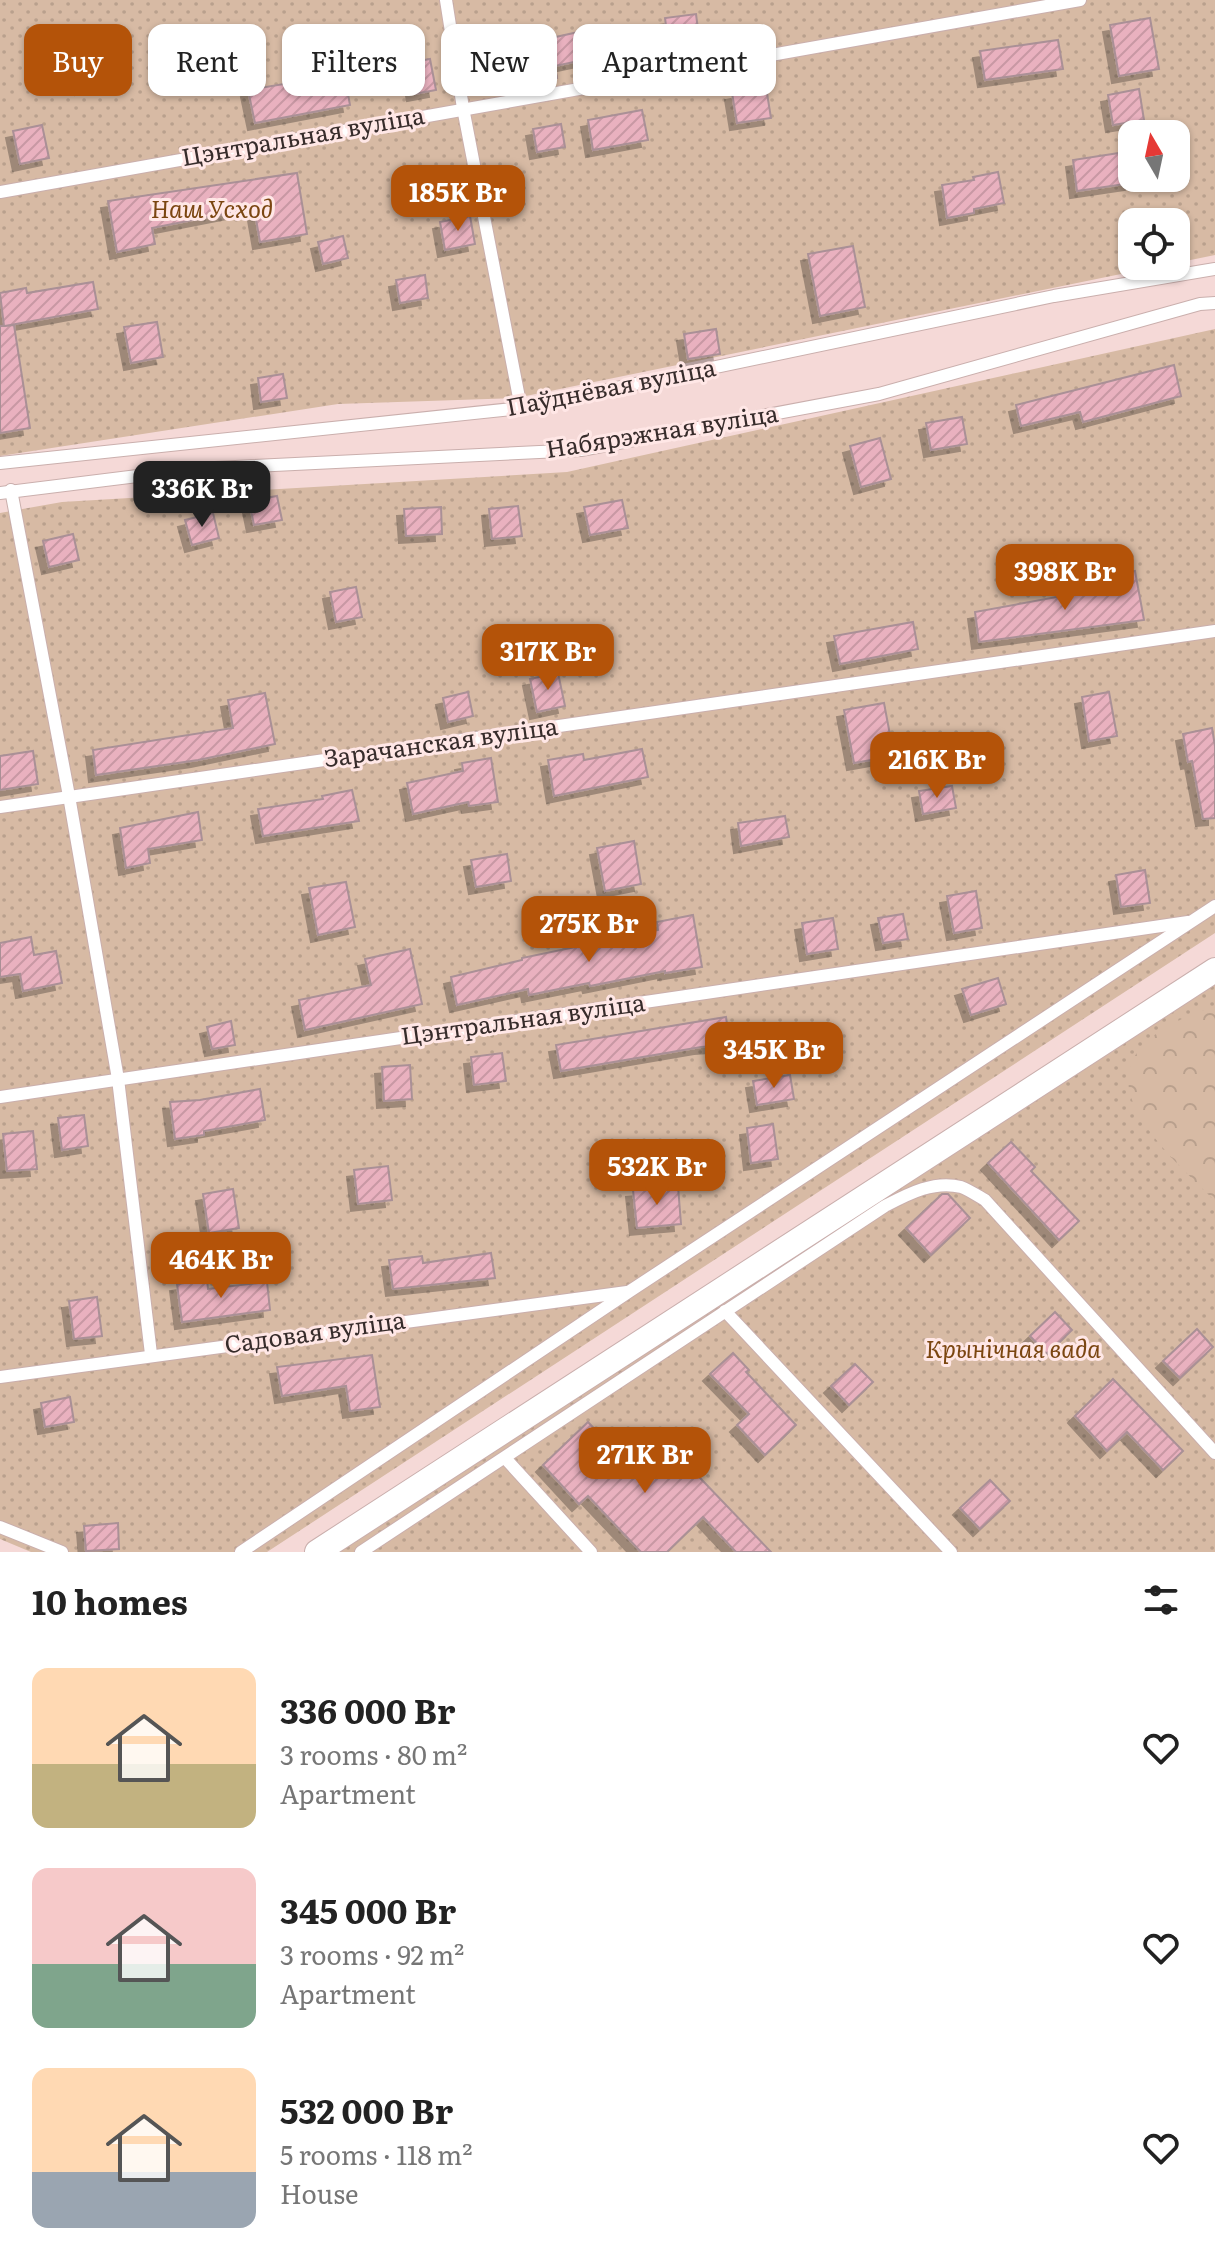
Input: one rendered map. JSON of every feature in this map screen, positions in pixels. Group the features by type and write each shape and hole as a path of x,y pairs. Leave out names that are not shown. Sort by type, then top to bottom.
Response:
{"street":[{"path":"317,1552 1215,970"}],"lane":[{"path":"446,0 463,108 521,408"},
{"name":"Цэнтральная вуліца","path":"0,192 1080,0"},
{"name":"Паўднёвая вуліца","path":"0,463 521,408 1054,296 1215,269"},
{"name":"Набярэжная вуліца","path":"5,492 194,469 581,450 879,394 1200,304 1215,303"},
{"path":"5,492 69,796 118,1079 151,1354"},
{"name":"Зарачанская вуліца","path":"0,807 1215,631"},
{"path":"241,1552 630,1291 1215,906"},
{"name":"Цэнтральная вуліца","path":"0,1097 1188,922"},
{"path":"361,1552 885,1206 913,1191 935,1186 960,1187 985,1200 1215,1453"},
{"name":"Садовая вуліца","path":"0,1377 630,1291"},
{"path":"725,1311 951,1552"},
{"path":"505,1458 591,1552"},
{"path":"0,1527 62,1552"}],"green space":[{"name":"Наш Усход","path":"0,0 1215,0 1215,255 1190,260 1190,208 1118,208 1118,275 516,398 338,404 0,456"},
{"path":"1215,329 1215,933 267,1552 31,1552 0,1539 0,513 62,502 567,472"},
{"name":"Крынічная вада","path":"1215,982 1215,1552 339,1552"},
{"path":"1215,1006 1215,1201 1162,1146 1142,1120 1130,1094 1129,1070 1141,1047 1169,1026"}],"building":[{"path":"696,14 697,24 666,24 665,18"},
{"path":"1150,18 1159,69 1119,76 1110,25"},
{"path":"573,33 573,62 557,66 557,37"},
{"path":"1058,40 1063,69 985,80 980,51"},
{"path":"430,59 436,90 425,92 425,60"},
{"path":"282,84 282,96 348,96 350,105 255,123 249,96 266,96 266,87"},
{"path":"1139,89 1144,120 1118,120 1118,124 1113,125 1108,95"},
{"path":"732,96 767,96 771,118 737,123"},
{"path":"642,110 648,140 593,150 588,120"},
{"path":"561,124 565,147 537,152 533,129"},
{"path":"42,125 49,158 20,164 13,131"},
{"path":"1118,153 1118,185 1077,191 1073,160"},
{"path":"998,172 1004,203 947,218 942,185"},
{"path":"297,173 307,234 260,242 254,208 152,228 155,244 117,252 108,201"},
{"path":"470,216 475,244 445,250 440,222"},
{"path":"343,236 348,258 323,264 318,242"},
{"path":"853,246 865,307 820,316 808,254"},
{"path":"425,275 428,298 400,303 396,280"},
{"path":"93,282 98,309 5,326 14,325 30,428 0,433 0,326 4,326 0,293 26,288 27,293"},
{"path":"157,322 163,357 131,363 124,327"},
{"path":"716,329 720,354 688,359 684,334"},
{"path":"1174,365 1181,396 1083,422 1080,412 1021,426 1016,405"},
{"path":"283,374 287,398 261,402 258,378"},
{"path":"962,417 967,444 931,450 926,423"},
{"path":"880,438 891,479 861,487 850,446"},
{"path":"277,496 282,520 254,525 249,501"},
{"path":"622,500 628,528 590,535 584,507"},
{"path":"518,506 522,536 492,539 489,509"},
{"path":"441,507 442,534 406,536 404,509"},
{"path":"213,513 219,538 192,545 185,520"},
{"path":"73,534 79,560 49,567 43,541"},
{"path":"1135,571 1144,620 979,642 975,612 1106,588 1104,577"},
{"path":"356,587 362,617 336,622 330,592"},
{"path":"913,622 918,649 840,664 834,636"},
{"path":"558,673 565,706 537,712 530,679"},
{"path":"468,692 473,716 448,722 443,698"},
{"path":"1109,692 1117,736 1089,741 1082,697"},
{"path":"265,693 275,744 198,760 96,775 93,750 233,728 228,700"},
{"path":"884,703 894,756 854,763 844,710"},
{"path":"1212,728 1215,818 1203,819 1192,761 1188,762 1183,734"},
{"path":"642,749 648,777 554,796 548,760 583,754 584,760"},
{"path":"33,751 38,784 0,790 0,756"},
{"path":"491,758 498,802 469,806 468,802 413,814 407,783 463,771 462,763"},
{"path":"952,786 956,808 923,814 919,791"},
{"path":"352,790 359,821 263,836 258,809 323,799 322,796"},
{"path":"198,812 202,840 148,849 150,863 126,868 120,828"},
{"path":"785,816 789,837 741,846 738,823"},
{"path":"634,841 641,884 605,891 597,848"},
{"path":"507,854 511,881 476,887 471,860"},
{"path":"1145,870 1150,903 1121,907 1116,875"},
{"path":"346,882 355,927 318,935 309,888"},
{"path":"976,891 982,928 954,933 947,896"},
{"path":"903,914 908,939 883,943 878,918"},
{"path":"693,915 702,967 529,995 528,989 457,1005 451,977 522,958 658,930 657,922"},
{"path":"833,918 838,949 807,954 802,923"},
{"path":"31,937 34,955 56,951 62,983 23,991 20,974 0,977 0,943"},
{"path":"410,949 422,1004 305,1030 299,1000 371,985 365,959"},
{"path":"998,978 1006,1004 971,1015 962,989"},
{"path":"726,1017 730,1045 701,1047 561,1071 556,1045"},
{"path":"231,1021 235,1045 212,1049 207,1027"},
{"path":"502,1053 506,1081 474,1085 471,1057"},
{"path":"410,1065 412,1099 384,1101 382,1067"},
{"path":"790,1075 794,1099 757,1105 753,1081"},
{"path":"260,1089 265,1120 175,1139 170,1102"},
{"path":"84,1115 88,1146 62,1150 58,1118"},
{"path":"773,1124 778,1159 751,1163 747,1128"},
{"path":"33,1131 37,1169 7,1171 3,1134"},
{"path":"1011,1142 1035,1167 1031,1171 1079,1221 1059,1240 988,1163"},
{"path":"388,1166 392,1200 358,1204 354,1170"},
{"path":"678,1186 681,1224 637,1228 633,1190"},
{"path":"233,1189 239,1228 209,1233 203,1194"},
{"path":"942,1194 948,1194 970,1218 931,1255 906,1228"},
{"path":"491,1253 495,1278 393,1289 389,1260 422,1256 423,1263"},
{"path":"207,1280 208,1289 267,1282 270,1310 182,1322 177,1284"},
{"path":"97,1297 102,1336 74,1339 69,1301"},
{"path":"1055,1312 1072,1330 1047,1354 1030,1336"},
{"path":"1197,1329 1213,1347 1180,1378 1163,1361"},
{"path":"733,1353 749,1370 746,1372 796,1425 765,1455 737,1425 749,1414 710,1374"},
{"path":"372,1355 380,1407 350,1411 346,1386 282,1396 277,1367"},
{"path":"855,1364 873,1382 849,1405 831,1386"},
{"path":"1113,1379 1183,1451 1163,1470 1127,1432 1107,1451 1075,1416"},
{"path":"70,1397 74,1422 45,1427 41,1403"},
{"path":"588,1422 629,1466 648,1448 667,1467 679,1456 771,1552 736,1552 703,1517 667,1552 641,1552 588,1496 579,1504 543,1465"},
{"path":"990,1480 1010,1501 980,1529 960,1508"},
{"path":"118,1523 119,1549 86,1551 84,1526"}]}
